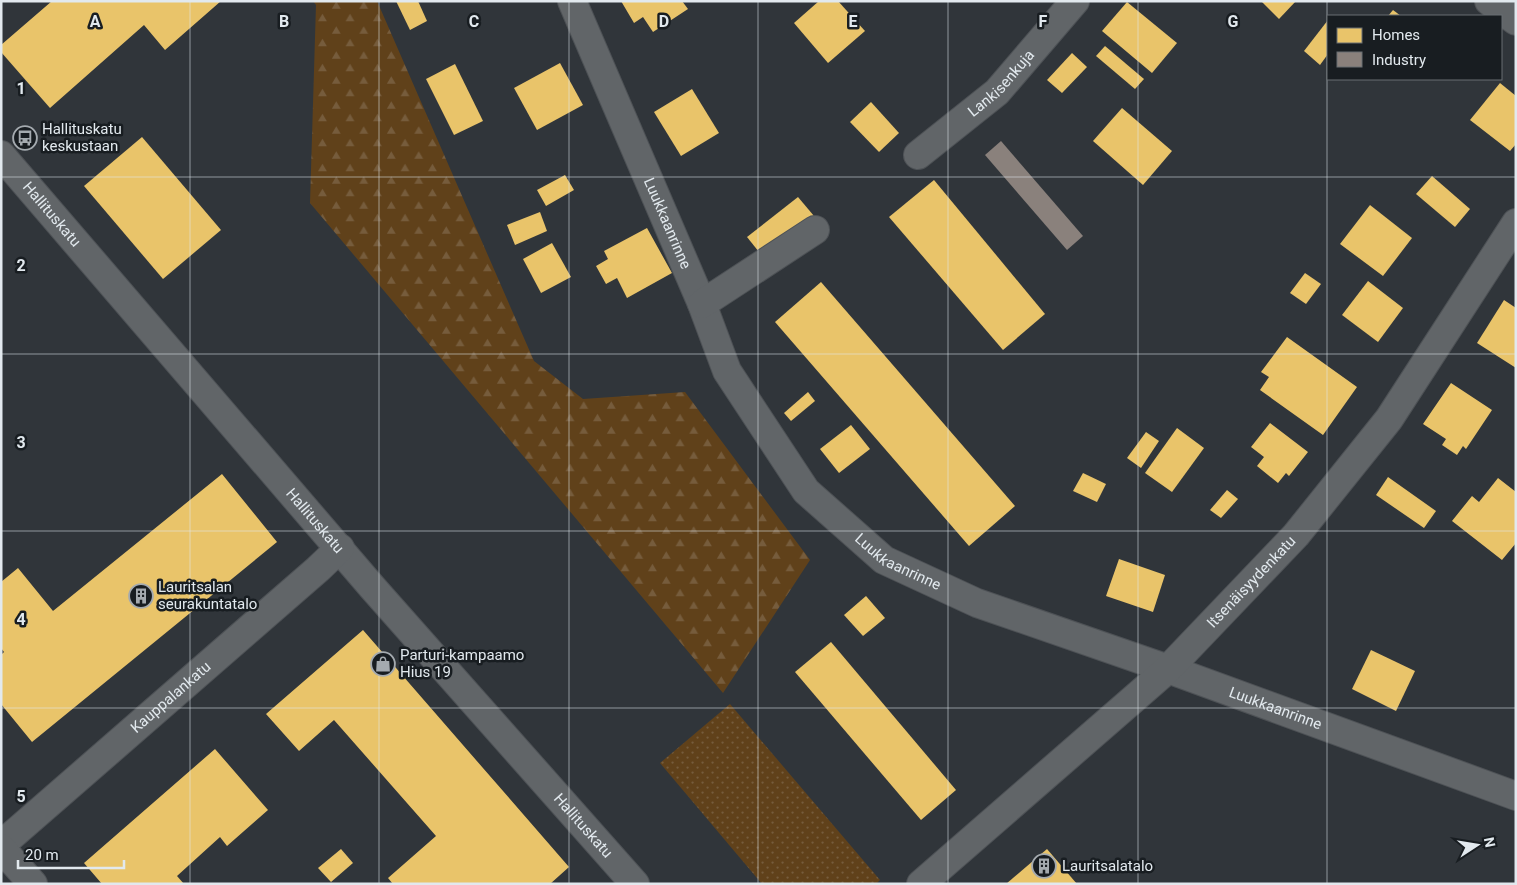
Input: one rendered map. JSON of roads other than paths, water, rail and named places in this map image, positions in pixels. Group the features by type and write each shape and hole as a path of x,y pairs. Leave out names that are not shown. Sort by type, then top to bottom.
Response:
{"street":[{"name":"Luukkaanrinne","path":"572,1 702,304 727,371 806,491 884,560 977,604 1168,669 1516,796"},
{"name":"Lankisenkuja","path":"918,156 997,92 1075,1"},
{"path":"1489,1 1516,21"},
{"name":"Hallituskatu","path":"1,155 372,587 635,884"},
{"name":"Itsenäisyydenkatu","path":"920,884 1168,669 1296,535 1389,419 1516,223"},
{"path":"702,304 815,230"},
{"name":"Kauppalankatu","path":"1,846 340,548"},
{"path":"1,846 33,884"}],"place":[{"name":"Hallituskatu keskustaan","path":"25,138"},
{"name":"Lauritsalan seurakuntatalo","path":"141,596"},
{"name":"Parturi-kampaamo Hius 19","path":"383,664"},
{"name":"Lauritsalatalo","path":"1044,866"}]}
